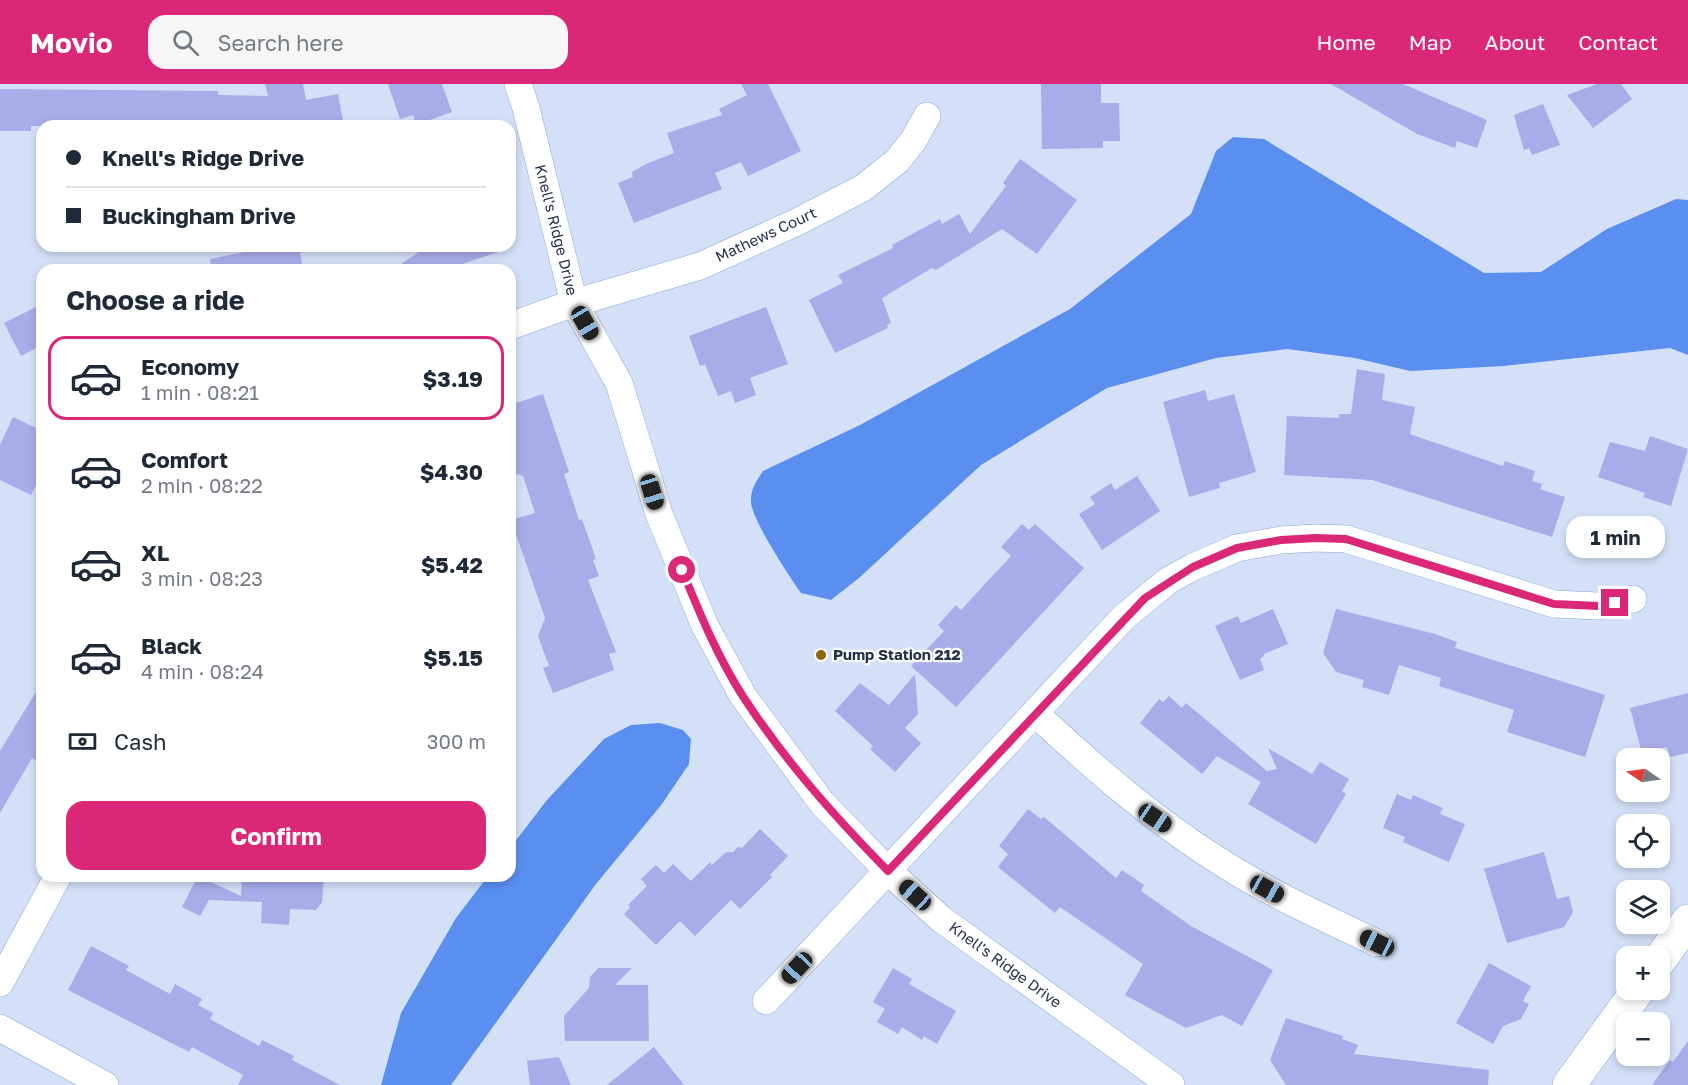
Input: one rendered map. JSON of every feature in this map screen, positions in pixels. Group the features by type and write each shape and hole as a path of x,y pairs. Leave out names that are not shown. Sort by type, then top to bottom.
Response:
{"street":[{"name":"Knell's Ridge Drive","path":"518,84 526,108 574,303 619,383 659,514 705,626 743,696 822,803 888,871 941,919 1171,1085"},
{"name":"Mathews Court","path":"516,324 574,303 700,266 797,222 863,188 897,161 913,141 927,116"},
{"path":"766,1001 1145,598 1193,567 1248,546 1281,540 1346,539 1554,604 1598,606 1633,599"},
{"path":"1035,713 1092,766 1155,818 1227,866 1287,900 1377,943"},
{"path":"0,983 55,882"},
{"path":"1670,946 1688,921"},
{"path":"1569,1085 1631,1000"},
{"path":"0,1028 105,1085"}],"water":[{"path":"1233,137 1264,139 1484,273 1541,272 1607,229 1676,199 1688,200 1688,355 1670,348 1504,366 1410,371 1355,358 1287,349 1216,358 1107,388 981,465 859,578 831,600 801,593 772,548 753,510 751,502 754,485 763,471 860,425 1070,309 1191,214 1216,151"},
{"path":"660,723 683,730 691,739 689,764 662,804 596,884 451,1085 381,1085 401,1013 456,918 483,882 516,882 516,840 547,800 604,739 631,725"}],"building":[{"path":"265,84 303,84 306,100 338,94 343,120 36,120 36,126 31,126 31,131 0,131 0,89 218,91 218,95 268,96"},
{"path":"388,84 442,84 452,112 430,120 414,120 413,115 400,119"},
{"path":"741,84 768,84 801,151 748,176 741,162 715,173 722,189 634,223 618,183 633,177 632,172 646,164 674,153 667,133 722,115 719,109 747,95"},
{"path":"1041,84 1101,84 1101,103 1119,103 1120,141 1103,141 1103,148 1042,149"},
{"path":"1331,84 1403,84 1487,120 1477,148 1457,141 1455,148 1417,134"},
{"path":"1597,84 1621,84 1632,99 1593,128 1567,95"},
{"path":"1543,104 1560,145 1532,155 1529,148 1524,150 1514,115"},
{"path":"1020,159 1077,200 1037,254 1002,229 936,270 932,268 882,298 891,323 887,325 888,328 835,353 809,300 843,283 838,275 893,248 892,245 940,219 942,224 959,214 970,234 1006,186 1003,183"},
{"path":"245,252 300,252 302,264 210,264 210,259"},
{"path":"419,252 498,252 462,264 401,264"},
{"path":"36,307 36,348 21,356 4,323"},
{"path":"766,307 788,364 750,378 756,395 735,403 731,391 718,396 705,364 700,366 689,336"},
{"path":"1357,369 1385,374 1382,400 1415,407 1410,434 1503,466 1505,461 1535,471 1532,481 1542,484 1540,489 1565,497 1552,537 1372,480 1284,475 1287,416 1339,418 1339,414 1351,414"},
{"path":"1205,390 1208,401 1234,394 1256,472 1219,483 1220,488 1189,497 1163,402"},
{"path":"543,394 569,472 564,474 579,520 582,519 596,559 593,560 599,576 588,580 616,652 609,654 614,670 553,693 543,668 549,666 538,636 545,618 516,534 516,519 535,513 523,476 516,474 516,403"},
{"path":"13,417 36,428 36,485 31,495 0,480 0,445"},
{"path":"1650,436 1688,449 1671,506 1643,497 1645,493 1598,477 1610,442 1645,451"},
{"path":"1137,476 1160,511 1102,550 1079,514 1095,504 1090,497 1111,483 1115,490"},
{"path":"1022,524 1029,530 1035,524 1084,568 956,707 911,666 944,631 938,625 956,605 961,610 1011,556 1001,547"},
{"path":"1273,609 1288,644 1264,654 1260,659 1264,670 1240,680 1215,626 1238,616 1241,623"},
{"path":"1336,609 1435,634 1457,642 1455,648 1605,695 1585,757 1507,732 1514,710 1439,686 1441,678 1399,665 1389,695 1362,687 1364,680 1336,672 1323,653"},
{"path":"915,674 918,714 905,728 921,743 895,772 870,749 873,746 835,711 860,683 889,705"},
{"path":"36,692 36,761 32,758 0,813 0,751"},
{"path":"1688,693 1688,753 1670,757 1670,748 1667,747 1641,748 1630,708"},
{"path":"1169,696 1182,708 1186,703 1267,771 1277,769 1268,748 1312,774 1320,762 1349,779 1342,791 1346,794 1316,844 1248,804 1261,782 1217,756 1202,774 1140,723 1159,699 1163,702"},
{"path":"1397,794 1411,800 1413,795 1443,808 1440,814 1465,824 1449,862 1403,842 1405,837 1383,828"},
{"path":"1028,809 1041,819 1044,817 1116,878 1122,870 1144,885 1141,891 1191,926 1273,970 1242,1026 1222,1015 1186,1028 1125,995 1143,964 1060,907 1055,913 998,867 1008,854 999,846"},
{"path":"760,829 788,856 770,875 772,877 740,909 731,900 695,936 680,921 656,945 624,914 630,908 628,905 647,886 641,879 656,865 664,873 673,864 691,881 710,862 712,865 726,852 733,852 738,847 742,848"},
{"path":"1544,852 1557,899 1569,896 1573,912 1564,927 1507,943 1484,869"},
{"path":"195,882 211,882 241,896 242,882 324,882 322,902 316,910 290,909 289,925 261,923 262,902 209,900 200,916 182,907"},
{"path":"91,946 129,966 126,970 170,994 175,984 202,999 198,1005 213,1013 210,1019 259,1046 262,1040 294,1056 292,1060 340,1085 238,1085 243,1075 192,1047 189,1052 68,990"},
{"path":"1489,963 1531,986 1523,1001 1529,1004 1521,1019 1503,1026 1493,1044 1456,1023"},
{"path":"598,968 632,968 615,985 648,985 649,1041 565,1041 564,1016 589,988 590,977"},
{"path":"893,968 912,979 909,984 956,1011 937,1044 924,1036 922,1040 902,1027 898,1034 877,1022 885,1009 873,1002"},
{"path":"1286,1018 1343,1036 1342,1039 1358,1045 1354,1054 1489,1070 1488,1085 1286,1085 1270,1060"},
{"path":"1688,1041 1688,1085 1652,1085 1666,1066 1670,1066 1670,1060 1673,1062"},
{"path":"654,1047 684,1085 607,1085"},
{"path":"559,1057 571,1085 530,1085 527,1061"}],"place":[{"name":"Pump Station 212","path":"821,655"}],"route":[{"path":"682,570 705,626 743,696 822,803 888,871 1145,598 1169,580 1237,548 1281,540 1346,539 1490,582 1554,604 1598,606 1615,603"}]}
